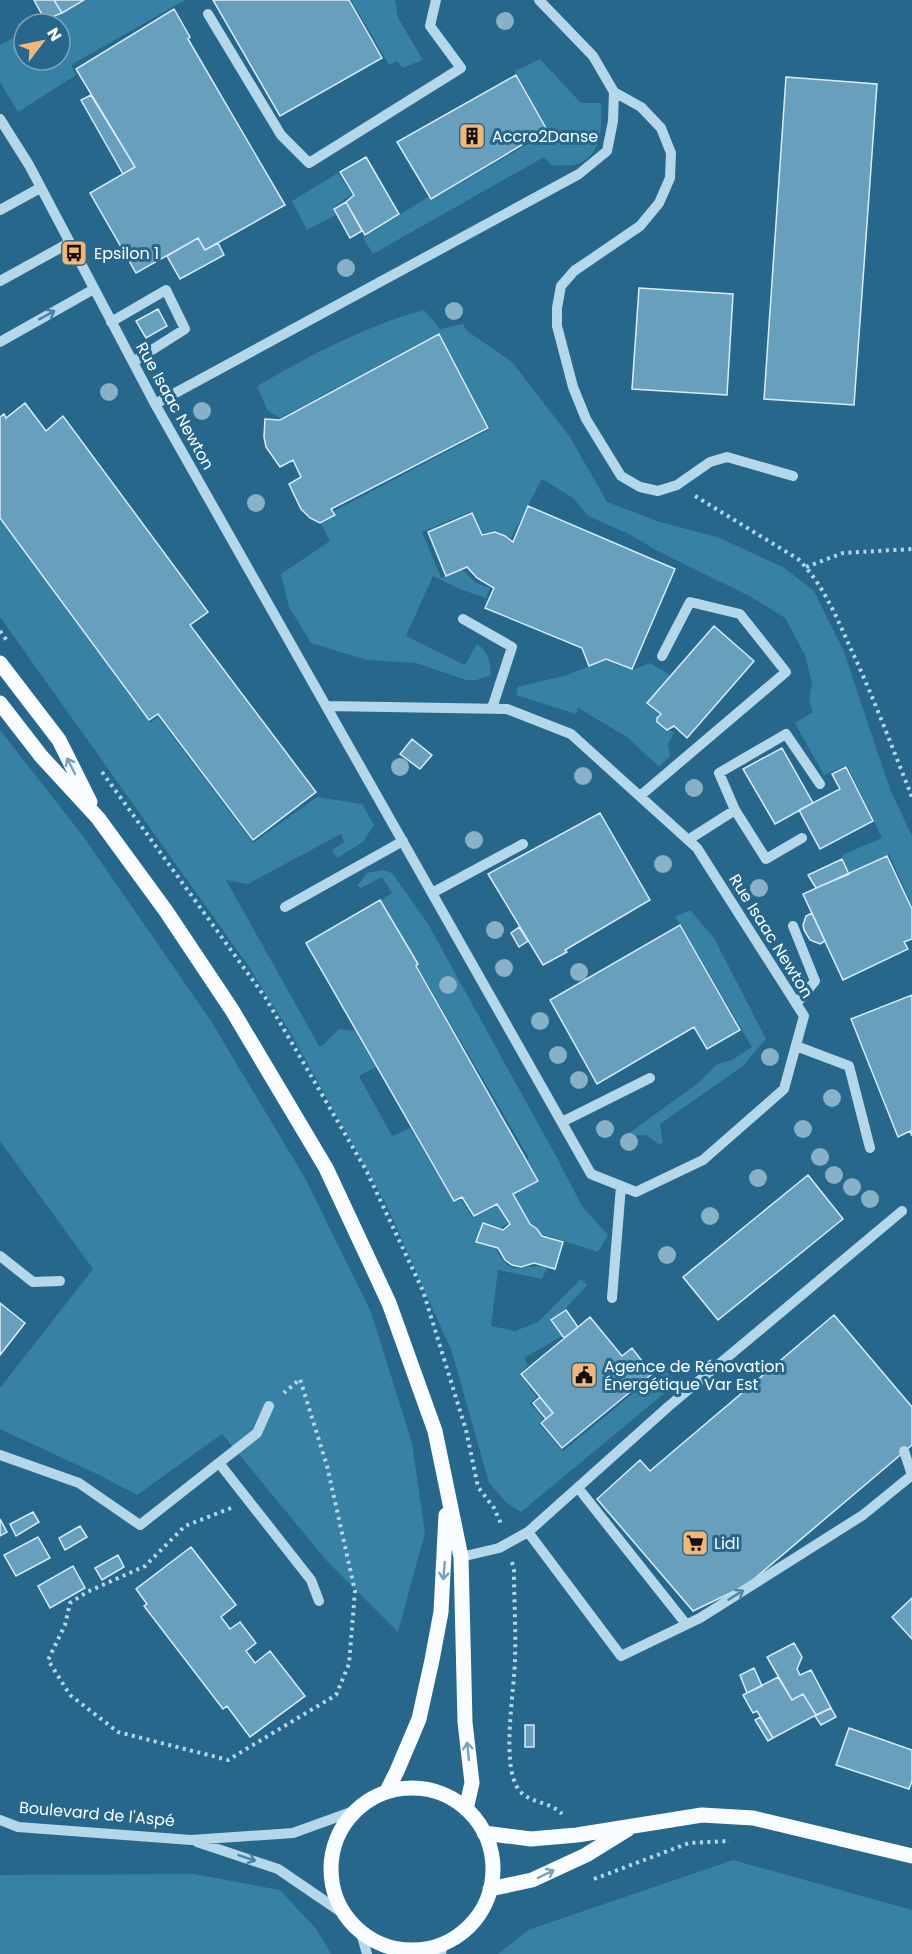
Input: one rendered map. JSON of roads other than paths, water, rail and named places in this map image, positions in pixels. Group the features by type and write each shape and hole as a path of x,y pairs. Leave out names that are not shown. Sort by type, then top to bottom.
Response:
{"main road":[{"path":"0,663 59,741 98,818"},
{"path":"0,703 41,756 98,818 166,911 232,1010 326,1168 389,1303 435,1431 461,1557 465,1722 472,1783 466,1809"},
{"path":"387,1791 419,1719 432,1660 441,1612 446,1491"},
{"path":"407,1787 429,1789 449,1796 466,1809 484,1833 491,1851 493,1870 484,1906 473,1922 442,1949 401,1949 380,1944 361,1933 344,1914 332,1888 331,1860 338,1833 354,1810 369,1799 387,1791 407,1787"},
{"path":"484,1833 531,1839 577,1835 702,1815 753,1818 912,1857"},
{"path":"490,1889 532,1880 586,1854 633,1826"}],"street":[{"path":"208,14 281,135 309,163 461,68 430,26 436,0"},
{"path":"155,404 579,174 607,151 613,121 614,92 593,56 539,0"},
{"path":"614,92 641,106 661,128 671,153 670,178 659,203 640,226 574,272 561,286 557,326 581,408 621,476 640,487 658,491 677,485 710,462 727,457 793,476"},
{"name":"Rue Isaac Newton","path":"0,119 29,165 155,404 326,706 403,841 591,1174 636,1192 703,1160 784,1089 804,1016 697,848 571,734 507,709 326,706"},
{"path":"0,210 40,188"},
{"path":"0,281 69,243"},
{"path":"0,342 94,289"},
{"path":"111,322 166,290 185,329 133,362"},
{"path":"640,796 786,672 740,614 690,602 662,656"},
{"path":"463,619 512,647 492,708"},
{"path":"802,838 766,859 735,810 719,773 786,734 820,784"},
{"path":"688,840 735,810"},
{"path":"285,907 403,841"},
{"path":"432,894 523,844"},
{"path":"793,926 815,981 796,1004"},
{"path":"796,1046 849,1066 870,1148"},
{"path":"562,1122 650,1077"},
{"path":"612,1298 621,1186"},
{"path":"461,1557 499,1548 528,1532 579,1489 669,1406 902,1211"},
{"path":"0,1257 33,1282 60,1281"},
{"path":"0,1455 80,1483 140,1525 257,1433 269,1406"},
{"path":"528,1532 621,1656 700,1618 863,1515 912,1475 904,1451"},
{"path":"219,1463 311,1580 319,1601"},
{"path":"579,1489 686,1624"},
{"name":"Boulevard de l'Aspé","path":"0,1820 18,1827 191,1840 293,1833 354,1810"},
{"name":"Boulevard de l'Aspé","path":"191,1840 278,1869 344,1914"},
{"path":"361,1933 367,1954"}],"place":[{"name":"Accro2Danse","path":"472,136"},
{"name":"Epsilon 1","path":"74,253"},
{"name":"Agence de Rénovation Énergétique Var Est","path":"584,1375"},
{"name":"Lidl","path":"695,1543"}]}
